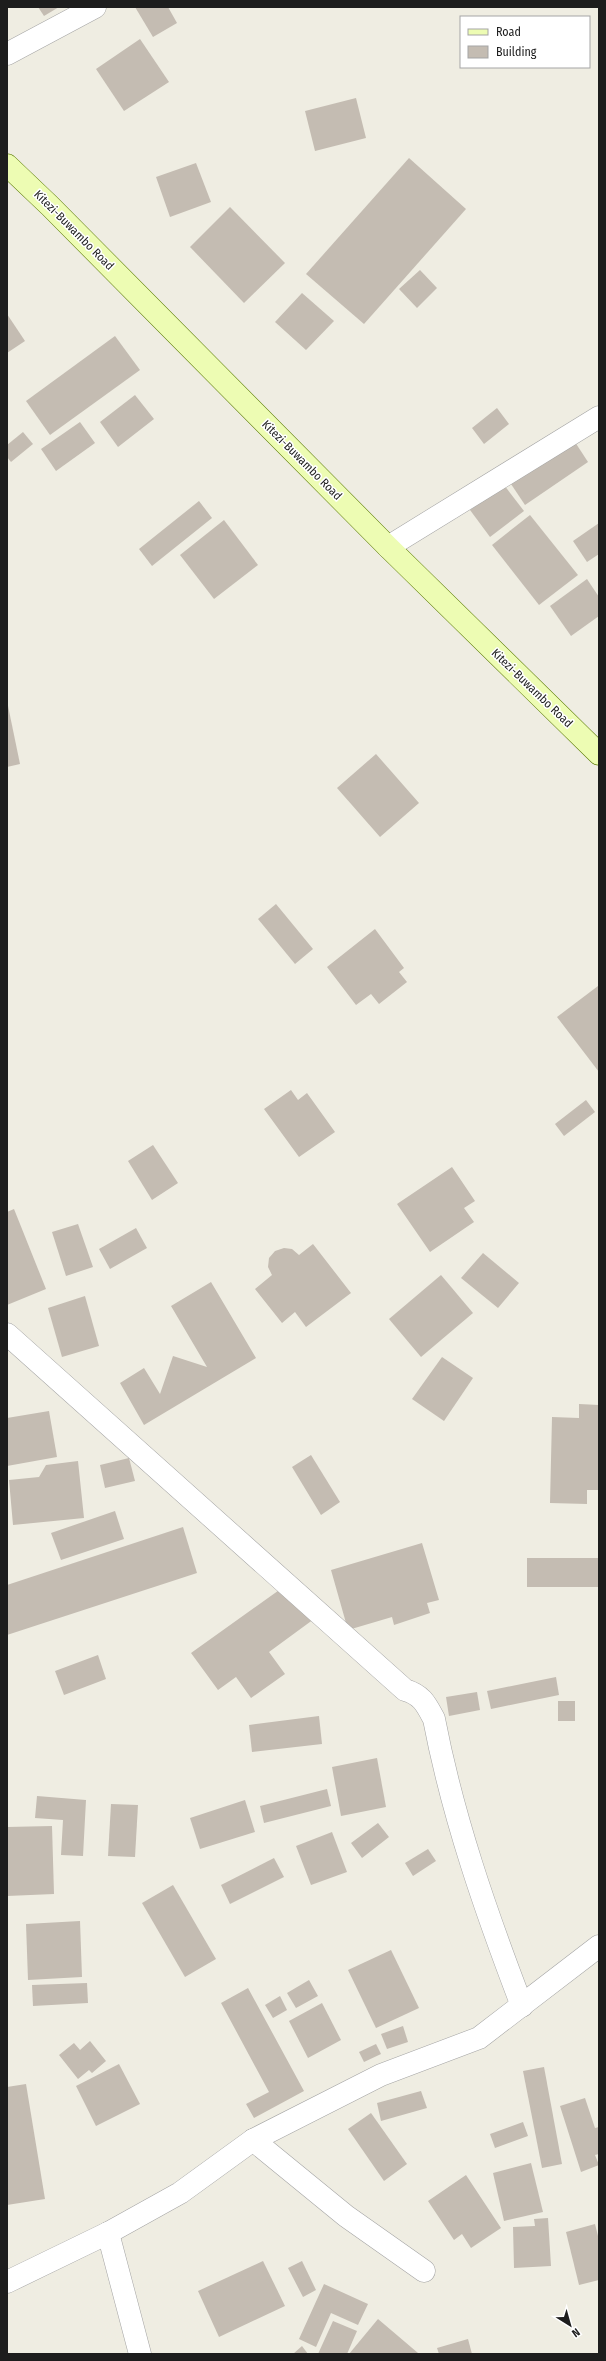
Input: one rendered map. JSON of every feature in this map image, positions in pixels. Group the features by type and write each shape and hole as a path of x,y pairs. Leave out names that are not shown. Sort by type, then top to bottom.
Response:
{"street":[{"path":"7,54 95,7"},
{"name":"Kitezi-Buwambo Road","path":"7,165 56,211 388,547 599,754"},
{"path":"388,547 599,418"},
{"path":"7,1334 405,1690 415,1693 424,1700 434,1718 463,1841 494,1935 522,2006"},
{"path":"7,2282 108,2233 180,2193 254,2140 380,2075 479,2038 599,1946"},
{"path":"254,2140 346,2216 424,2271"},
{"path":"108,2233 140,2354"}],"building":[{"path":"38,7 59,7 44,16"},
{"path":"135,7 168,7 177,23 153,37"},
{"path":"140,39 169,82 124,111 96,69"},
{"path":"356,98 366,138 315,151 305,111"},
{"path":"409,158 466,209 364,324 306,274"},
{"path":"196,163 211,202 170,217 156,177"},
{"path":"230,207 285,263 244,303 190,247"},
{"path":"420,270 437,288 417,308 399,289"},
{"path":"302,293 334,321 306,350 275,322"},
{"path":"7,314 25,341 7,353"},
{"path":"115,336 140,370 50,435 26,401"},
{"path":"135,395 154,419 118,447 100,422"},
{"path":"497,408 509,424 484,444 472,428"},
{"path":"80,422 95,443 56,471 41,449"},
{"path":"23,432 33,444 11,462 7,457 7,445"},
{"path":"573,439 588,462 525,505 509,481"},
{"path":"504,485 524,511 490,537 470,510"},
{"path":"199,501 212,518 152,566 139,549"},
{"path":"530,515 578,575 539,605 492,545"},
{"path":"224,520 258,565 214,599 180,555"},
{"path":"599,523 599,554 587,562 573,541"},
{"path":"587,579 599,597 599,616 571,636 550,606"},
{"path":"7,701 20,764 7,767"},
{"path":"376,754 419,803 380,837 337,788"},
{"path":"276,904 313,949 295,964 258,919"},
{"path":"375,929 404,968 399,972 407,982 379,1004 371,994 356,1005 327,967"},
{"path":"598,986 599,987 599,1072 557,1017"},
{"path":"291,1090 298,1100 307,1093 335,1132 299,1157 264,1109"},
{"path":"586,1100 595,1112 564,1136 555,1124"},
{"path":"153,1145 178,1183 152,1200 128,1161"},
{"path":"452,1167 475,1201 464,1208 474,1222 430,1252 397,1204"},
{"path":"14,1209 46,1289 7,1305 7,1212"},
{"path":"78,1224 93,1267 66,1276 52,1232"},
{"path":"136,1228 147,1248 110,1269 99,1249"},
{"path":"313,1244 351,1293 306,1327 295,1312 282,1323 255,1289 272,1275 268,1267 269,1258 275,1251 284,1248 292,1249 299,1255"},
{"path":"483,1253 519,1283 498,1308 461,1278"},
{"path":"441,1275 473,1313 421,1357 389,1319"},
{"path":"211,1282 256,1358 144,1425 120,1383 144,1368 160,1394 173,1356 207,1367 171,1306"},
{"path":"85,1296 99,1346 62,1357 48,1308"},
{"path":"442,1357 473,1378 444,1421 412,1399"},
{"path":"579,1404 599,1405 599,1490 587,1490 587,1504 550,1503 552,1417 579,1418"},
{"path":"49,1411 57,1457 7,1466 7,1418"},
{"path":"311,1455 340,1502 321,1515 292,1467"},
{"path":"129,1458 135,1481 105,1488 100,1465"},
{"path":"78,1461 84,1518 13,1525 9,1480 39,1477 46,1465"},
{"path":"115,1511 124,1539 61,1560 51,1533"},
{"path":"183,1527 197,1573 7,1635 7,1585"},
{"path":"422,1543 439,1600 427,1603 430,1613 394,1625 392,1617 348,1630 331,1570"},
{"path":"527,1558 599,1558 599,1587 527,1587"},
{"path":"289,1583 314,1619 269,1652 285,1674 251,1698 236,1677 218,1690 191,1653"},
{"path":"98,1655 106,1679 64,1695 55,1671"},
{"path":"556,1677 559,1695 491,1709 487,1691"},
{"path":"477,1692 480,1710 449,1716 446,1697"},
{"path":"558,1701 575,1701 575,1721 558,1721"},
{"path":"319,1716 322,1744 252,1752 249,1725"},
{"path":"377,1758 386,1807 341,1816 332,1767"},
{"path":"327,1789 331,1806 264,1823 260,1806"},
{"path":"37,1796 86,1800 83,1856 61,1855 63,1820 35,1818"},
{"path":"245,1800 255,1832 200,1849 190,1818"},
{"path":"111,1804 138,1805 135,1857 108,1856"},
{"path":"378,1823 389,1837 362,1858 351,1843"},
{"path":"52,1826 54,1894 7,1896 7,1827"},
{"path":"332,1832 347,1872 311,1885 296,1846"},
{"path":"428,1849 436,1861 413,1876 405,1863"},
{"path":"274,1858 284,1877 230,1904 221,1885"},
{"path":"173,1885 216,1959 185,1977 142,1903"},
{"path":"80,1921 82,1977 28,1980 26,1924"},
{"path":"391,1950 419,2008 376,2028 348,1970"},
{"path":"309,1980 318,1996 296,2008 287,1993"},
{"path":"87,1983 88,2003 33,2006 32,1985"},
{"path":"248,1988 304,2091 254,2118 246,2104 269,2092 221,2003"},
{"path":"280,1996 287,2010 273,2018 265,2005"},
{"path":"322,2003 341,2040 308,2058 289,2021"},
{"path":"403,2026 408,2042 387,2049 381,2034"},
{"path":"90,2041 106,2061 92,2073 89,2070 78,2079 59,2055 74,2043 80,2050"},
{"path":"376,2044 381,2054 364,2062 359,2052"},
{"path":"119,2064 140,2104 96,2126 76,2086"},
{"path":"544,2067 562,2164 542,2168 523,2071"},
{"path":"26,2084 45,2199 7,2205 7,2087"},
{"path":"421,2091 427,2108 381,2121 377,2103"},
{"path":"585,2098 595,2128 599,2127 599,2154 595,2155 599,2165 581,2172 560,2106"},
{"path":"371,2113 407,2164 384,2181 348,2129"},
{"path":"523,2122 528,2136 495,2148 490,2134"},
{"path":"531,2163 543,2212 504,2221 493,2173"},
{"path":"466,2175 501,2228 471,2248 462,2234 454,2240 428,2201"},
{"path":"548,2218 551,2266 514,2268 513,2227 535,2226 534,2219"},
{"path":"595,2224 599,2240 599,2280 579,2285 566,2232"},
{"path":"263,2261 285,2306 219,2337 198,2291"},
{"path":"302,2261 316,2290 303,2297 288,2268"},
{"path":"324,2284 368,2304 358,2325 331,2313 316,2347 299,2339"},
{"path":"378,2319 418,2353 349,2354"},
{"path":"333,2321 357,2331 347,2354 318,2354"},
{"path":"468,2339 472,2354 439,2354 437,2348"},
{"path":"302,2346 308,2354 293,2354"}]}
